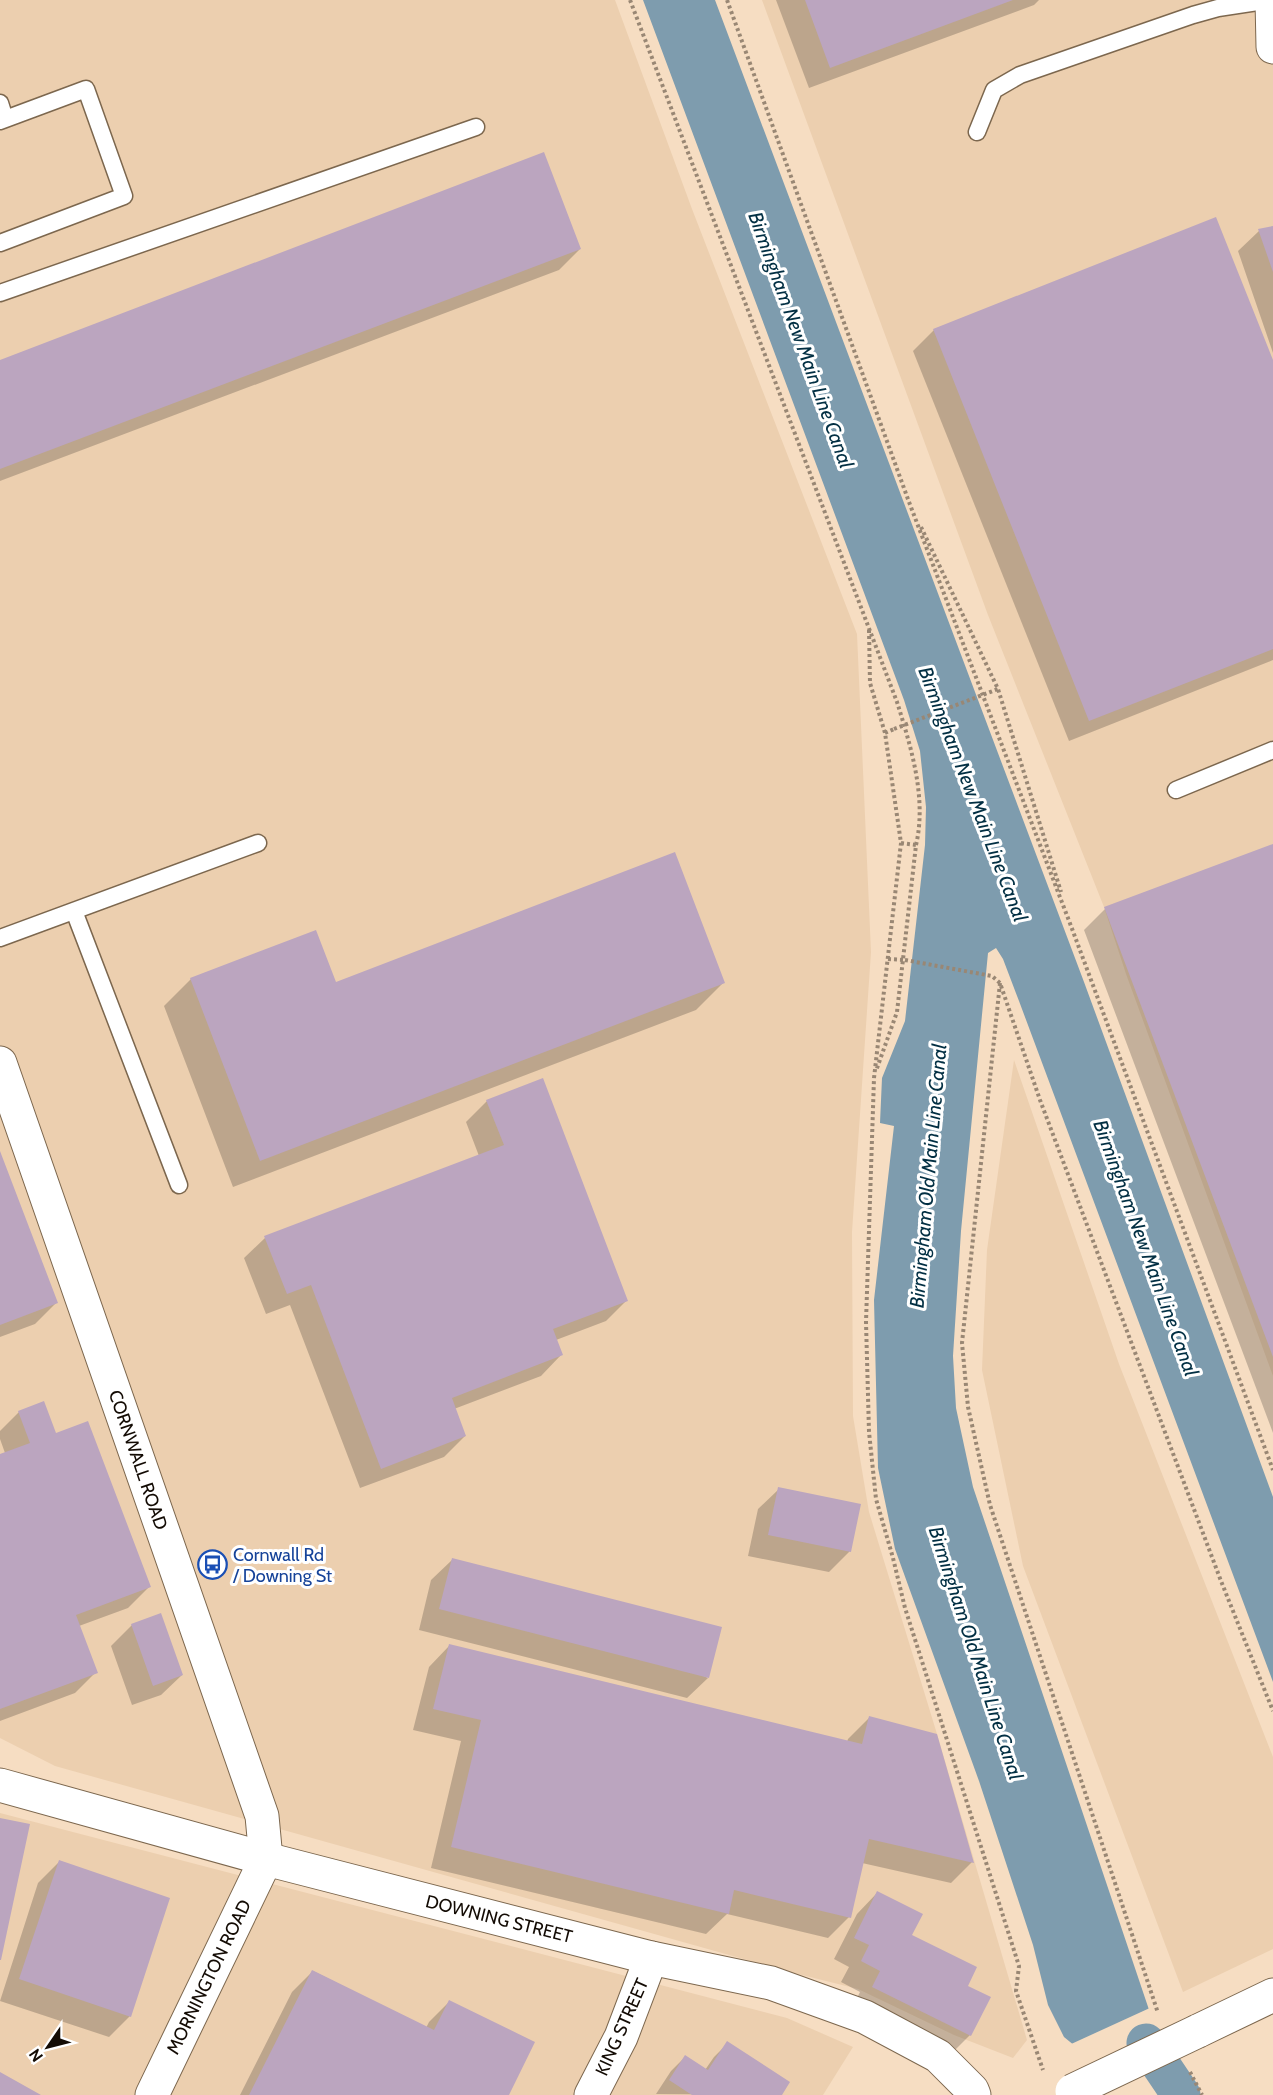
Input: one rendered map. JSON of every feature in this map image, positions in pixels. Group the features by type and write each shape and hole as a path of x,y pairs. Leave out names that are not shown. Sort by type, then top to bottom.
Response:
{"street":[{"path":"1272,0 1273,47"},
{"name":"CORNWALL ROAD","path":"0,1063 262,1816 266,1859"},
{"name":"DOWNING STREET","path":"0,1785 266,1859 651,1958 771,1983 865,2017 938,2056 972,2090 974,2095"},
{"name":"MORNINGTON ROAD","path":"152,2095 266,1859"},
{"name":"KING STREET","path":"591,2095 621,2037 651,1958"},
{"path":"1059,2087 1198,2031 1273,1995"}],"lane":[{"path":"977,132 994,90 1020,75 1193,15 1218,8 1272,0"},
{"path":"0,243 124,196 86,89 2,114"},
{"path":"0,293 476,127"},
{"path":"1176,789 1273,750"},
{"path":"0,938 258,843"},
{"path":"74,911 179,1185"}],"path":[{"path":"630,0 897,702 911,746 921,827 916,845 897,1012 874,1078"},
{"path":"727,0 909,502 1071,926 1273,1470"},
{"path":"909,502 998,689 1071,926"},
{"path":"869,630 870,683 885,733 901,843 874,1078 866,1322 869,1432 876,1499 905,1608 1019,1966 1016,1991 1059,2087"},
{"path":"885,733 998,689"},
{"path":"901,843 916,845"},
{"path":"888,959 992,976 1000,983 1056,1143 1221,1581 1273,1711"},
{"path":"1000,983 962,1343 968,1407 990,1505 1158,2013 1164,2023"},
{"path":"1186,2064 1202,2095"}],"shaded area":[{"path":"0,0 615,0 692,209 857,634 871,952 852,1232 853,1416 869,1512 1027,2040 1013,2058 954,2035 858,1989 790,1972 55,1766 0,1738"},
{"path":"762,0 1273,0 1273,1376 1126,974 1104,907 988,615"},
{"path":"1014,1060 1119,1364 1273,1757 1273,1949 1183,1992 1023,1566 982,1370 987,1250"},
{"path":"0,1813 787,2018 853,2047 823,2095 0,2095"}],"water":[{"name":"Birmingham New Main Line Canal","path":"643,0 715,0 1084,982 1273,1497 1273,1682 1019,1001 1003,959 996,948 988,953 961,1231 953,1356 956,1408 973,1487 1175,2087 1110,2045 1075,2046 1064,2037 1048,2005 1033,1945 979,1781 895,1549 878,1468 874,1300 894,1126 880,1123 882,1078 905,1021 925,845 926,807 920,751 904,700"}],"pier":[{"path":"1152,2007 1178,2086 1172,2088 1109,2048 1075,2049 1069,2045"}],"building":[{"path":"805,0 1013,0 830,68"},
{"path":"544,152 581,249 0,469 0,360"},
{"path":"1216,217 1273,360 1273,649 1089,721 933,329"},
{"path":"1273,226 1273,272 1258,229"},
{"path":"1273,844 1273,1357 1104,907"},
{"path":"675,852 725,983 260,1161 190,978 316,930 336,982"},
{"path":"543,1078 628,1301 553,1329 563,1355 452,1398 466,1436 381,1469 311,1285 287,1294 264,1236 504,1145 486,1100"},
{"path":"0,1151 58,1303 0,1325"},
{"path":"44,1401 56,1433 88,1421 151,1587 76,1615 98,1673 0,1709 0,1454 30,1443 18,1411"},
{"path":"778,1487 861,1504 851,1552 768,1535"},
{"path":"452,1558 722,1627 709,1678 439,1609"},
{"path":"161,1613 183,1675 153,1686 131,1624"},
{"path":"449,1644 862,1744 869,1716 937,1734 974,1863 869,1839 851,1918 734,1890 729,1914 451,1847 481,1720 433,1709"},
{"path":"0,1818 30,1824 1,1960 0,1960"},
{"path":"59,1860 170,1898 131,2017 19,1979"},
{"path":"877,1891 923,1914 912,1935 977,1967 968,1986 991,1997 971,2036 872,1987 880,1971 861,1961 869,1945 854,1938"},
{"path":"312,1970 434,2030 449,2000 535,2042 509,2095 249,2095"},
{"path":"727,2041 790,2082 782,2095 692,2095 669,2080 685,2055 708,2070"},
{"path":"0,2072 41,2095 0,2095"}],"waterway":[{"name":"Birmingham Old Main Line Canal","path":"1146,2043 1181,2095"}],"place":[{"name":"Cornwall Rd / Downing St","path":"212,1565"}]}
